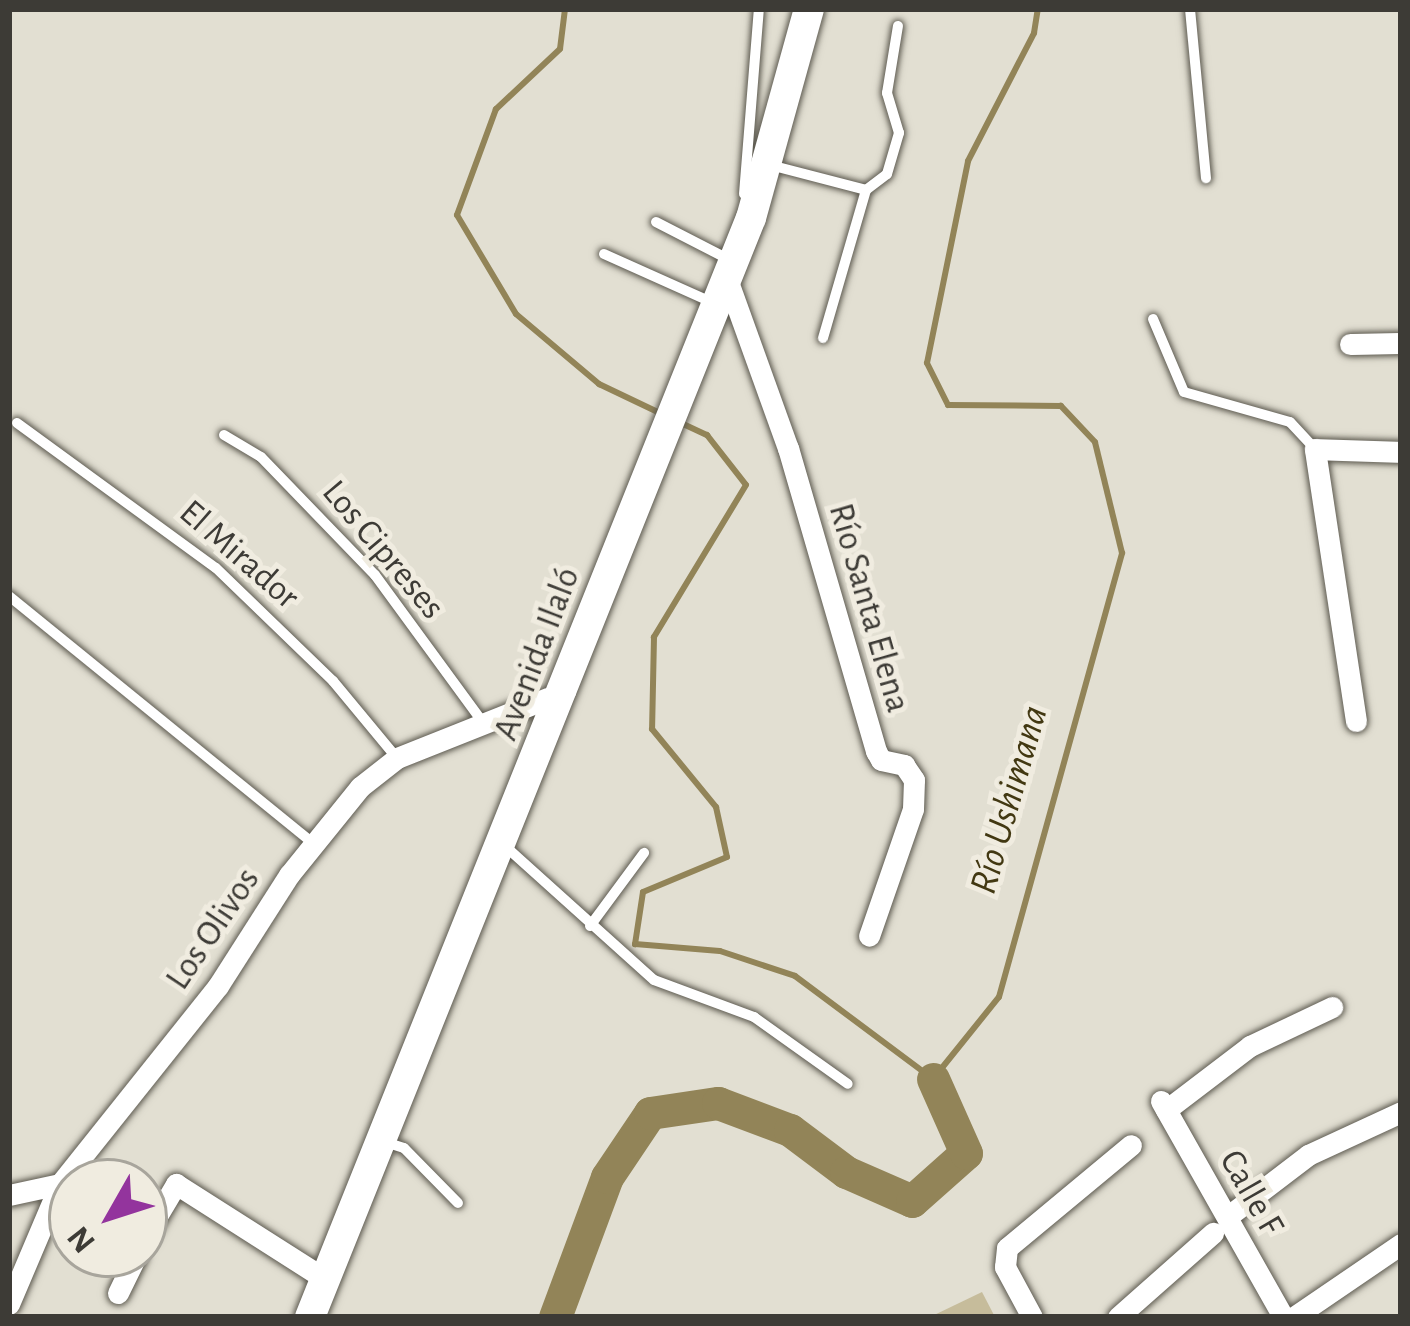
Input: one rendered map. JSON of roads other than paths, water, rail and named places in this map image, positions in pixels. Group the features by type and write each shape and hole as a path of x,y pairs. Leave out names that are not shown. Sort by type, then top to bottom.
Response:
{"main road":[{"name":"Avenida Ilaló","path":"310,1317 729,273 770,165 808,9"}],"street":[{"name":"Río Santa Elena","path":"729,273 788,448 876,751 881,760 904,765 914,780 913,809 869,936"},
{"path":"1350,344 1401,343"},
{"path":"1356,721 1315,449 1401,452"},
{"name":"Los Olivos","path":"81,1158 218,986 314,844 360,787 397,758 481,720 565,691"},
{"name":"Calle F","path":"1283,1317 1220,1225 1163,1106 1250,1046 1332,1007"},
{"path":"1118,1317 1220,1225 1308,1155 1401,1112"},
{"path":"1032,1317 1005,1267 1007,1248 1132,1145"},
{"path":"168,1198 176,1184 325,1279"},
{"path":"9,1195 48,1187"},
{"name":"Los Olivos","path":"9,1304 48,1212"},
{"path":"1294,1317 1401,1244"},
{"path":"118,1293 125,1278"}],"lane":[{"path":"729,273 759,9"},
{"path":"1190,9 1206,178"},
{"path":"823,338 866,190 887,174 899,133 887,93 898,26"},
{"path":"770,165 866,190"},
{"path":"656,222 729,273"},
{"path":"604,254 729,273"},
{"path":"1153,319 1184,392 1290,422 1315,449"},
{"name":"El Mirador","path":"17,423 216,568 333,681 397,758"},
{"name":"Los Cipreses","path":"224,435 261,457 375,575 481,720"},
{"path":"9,596 314,844"},
{"path":"503,844 654,980 754,1017 848,1084"},
{"path":"590,926 644,853"},
{"path":"379,1140 404,1148 458,1203"}],"waterway":[{"path":"565,9 560,49 496,109 457,215 516,314 599,384 664,415"},
{"name":"Río Ushimana","path":"681,423 707,435 746,485 654,637 652,729 716,807 727,857 643,892 635,944 720,951 795,976 933,1079 999,997 1122,553 1095,442 1061,406 948,405 927,363 968,161 1034,33 1038,9"},
{"name":"Río Ushimana","path":"555,1317 607,1177 650,1113 718,1103 790,1130 846,1172 912,1201 966,1153 933,1079"},
{"path":"113,1317 124,1317"}]}
